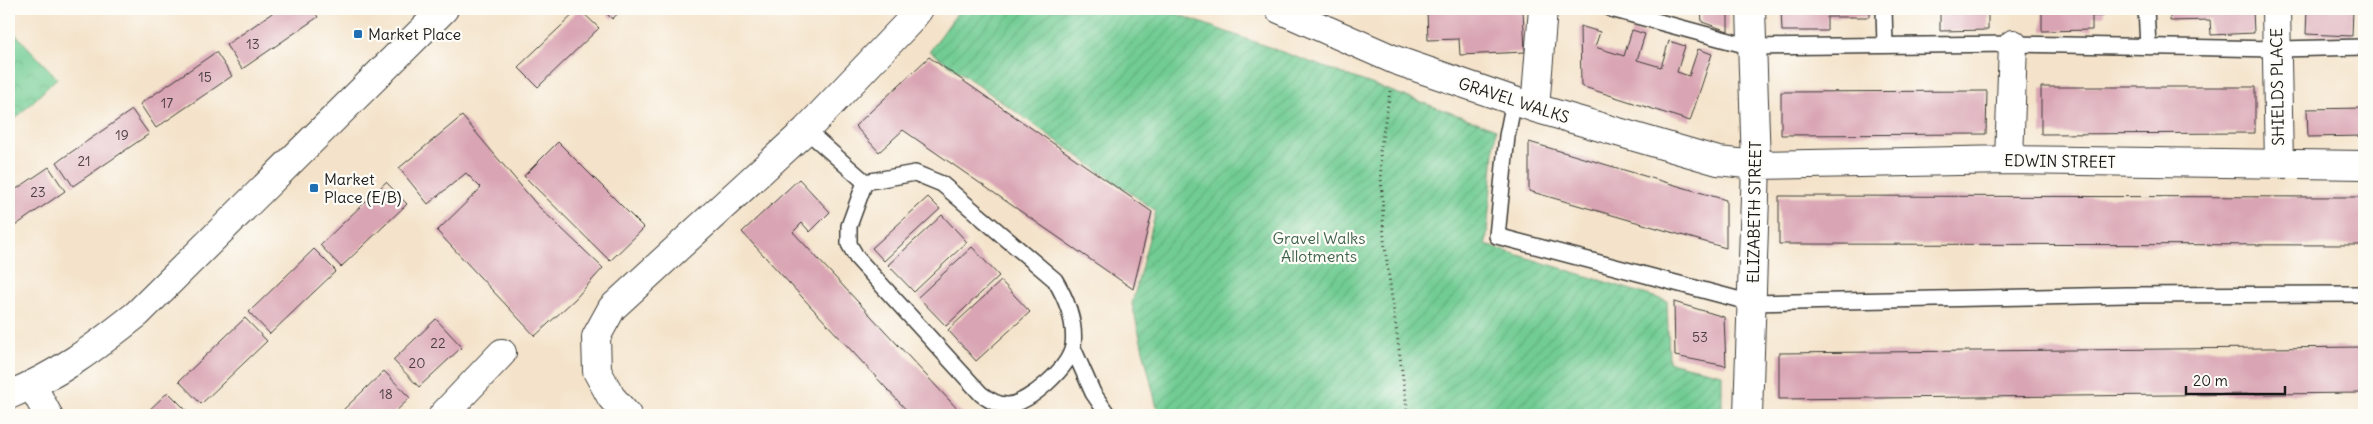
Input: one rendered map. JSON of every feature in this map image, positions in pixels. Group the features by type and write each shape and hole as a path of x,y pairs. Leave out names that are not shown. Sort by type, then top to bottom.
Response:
{"street":[{"path":"48,415 20,390 84,356 137,314 444,9"},
{"path":"627,415 611,397 596,371 596,337 612,308 806,130 908,23 919,9"},
{"name":"GRAVEL WALKS","path":"1279,9 1395,60 1525,105 1718,162 1756,165"},
{"path":"1525,105 1543,9"},
{"name":"ELIZABETH STREET","path":"1748,415 1756,165 1751,9"},
{"name":"SHIELDS PLACE","path":"2276,9 2279,164"},
{"path":"2009,160 2013,44"},
{"name":"EDWIN STREET","path":"1756,165 2009,160 2364,165"},
{"path":"443,415 502,354"}],"lane":[{"path":"1611,9 1650,14 1752,47 2013,44 2276,49 2364,47"},
{"path":"1884,9 1885,45"},
{"path":"2146,9 2148,46"},
{"path":"1525,105 1507,136 1497,236 1752,303 2127,295 2364,294"},
{"path":"806,130 865,182"},
{"path":"865,182 915,173 942,184 1055,280 1067,300 1072,323 1072,348 1092,393 1108,415"},
{"path":"865,182 849,226 849,244 857,258 981,394 994,403 1005,415"},
{"path":"994,403 1008,405 1022,401 1035,392 1060,370 1072,348"}],"path":[{"path":"1395,60 1380,152 1384,240 1408,415"}],"green space":[{"name":"Gravel Walks Allotments","path":"960,9 1163,9 1496,129 1486,245 1667,301 1669,362 1722,374 1722,415 1163,415 1157,408 1132,304 1156,211 930,51"},
{"path":"9,27 57,78 9,125"}],"building":[{"path":"278,9 312,9 318,17 242,69 226,45"},
{"path":"579,9 599,28 538,87 518,67"},
{"path":"602,9 623,9 612,19"},
{"path":"1427,9 1523,9 1525,52 1460,55 1459,39 1428,40"},
{"path":"1701,9 1728,9 1728,31 1702,22"},
{"path":"1781,9 1870,9 1870,17 1827,17 1827,31 1782,31"},
{"path":"1940,9 1988,9 1988,30 1940,31"},
{"path":"2042,9 2104,9 2104,16 2092,16 2092,30 2042,31"},
{"path":"2170,9 2253,9 2254,33 2211,35 2210,20 2170,21"},
{"path":"2307,9 2353,9 2352,36 2306,34"},
{"path":"1580,26 1600,32 1595,47 1624,56 1632,30 1645,34 1637,60 1661,67 1669,41 1685,46 1677,72 1689,76 1698,49 1712,54 1690,121 1581,86"},
{"path":"216,52 232,76 156,128 140,104"},
{"path":"929,57 1152,212 1133,289 903,130 879,152 855,126"},
{"path":"2041,87 2255,87 2255,133 2041,134"},
{"path":"1987,91 1986,134 1781,135 1781,92"},
{"path":"2364,108 2364,136 2308,137 2307,109"},
{"path":"132,110 149,134 73,186 57,162"},
{"path":"462,116 538,206 603,268 575,299 535,336 437,231 481,188 466,173 428,204 399,168"},
{"path":"558,142 644,228 610,261 524,176"},
{"path":"1529,142 1726,200 1726,248 1529,191"},
{"path":"49,167 65,191 9,230 9,194"},
{"path":"799,179 830,212 810,232 802,223 793,232 963,415 911,415 742,232"},
{"path":"386,182 407,204 341,267 320,245"},
{"path":"1779,196 2364,197 2364,245 1779,244"},
{"path":"928,197 940,209 884,261 872,248"},
{"path":"942,215 967,242 914,292 888,265"},
{"path":"972,247 999,276 946,326 918,297"},
{"path":"314,249 336,271 270,334 249,312"},
{"path":"1001,281 1030,312 976,361 948,330"},
{"path":"1674,302 1724,317 1726,366 1675,356"},
{"path":"245,318 267,341 201,404 179,381"},
{"path":"436,319 462,347 419,387 393,360"},
{"path":"2364,347 2364,393 1779,399 1779,353"},
{"path":"384,371 410,398 392,415 345,415 342,411"},
{"path":"168,392 188,412 185,415 144,415"}],"place":[{"name":"Market Place","path":"358,34"},
{"name":"Market Place (E/B)","path":"314,188"}]}
